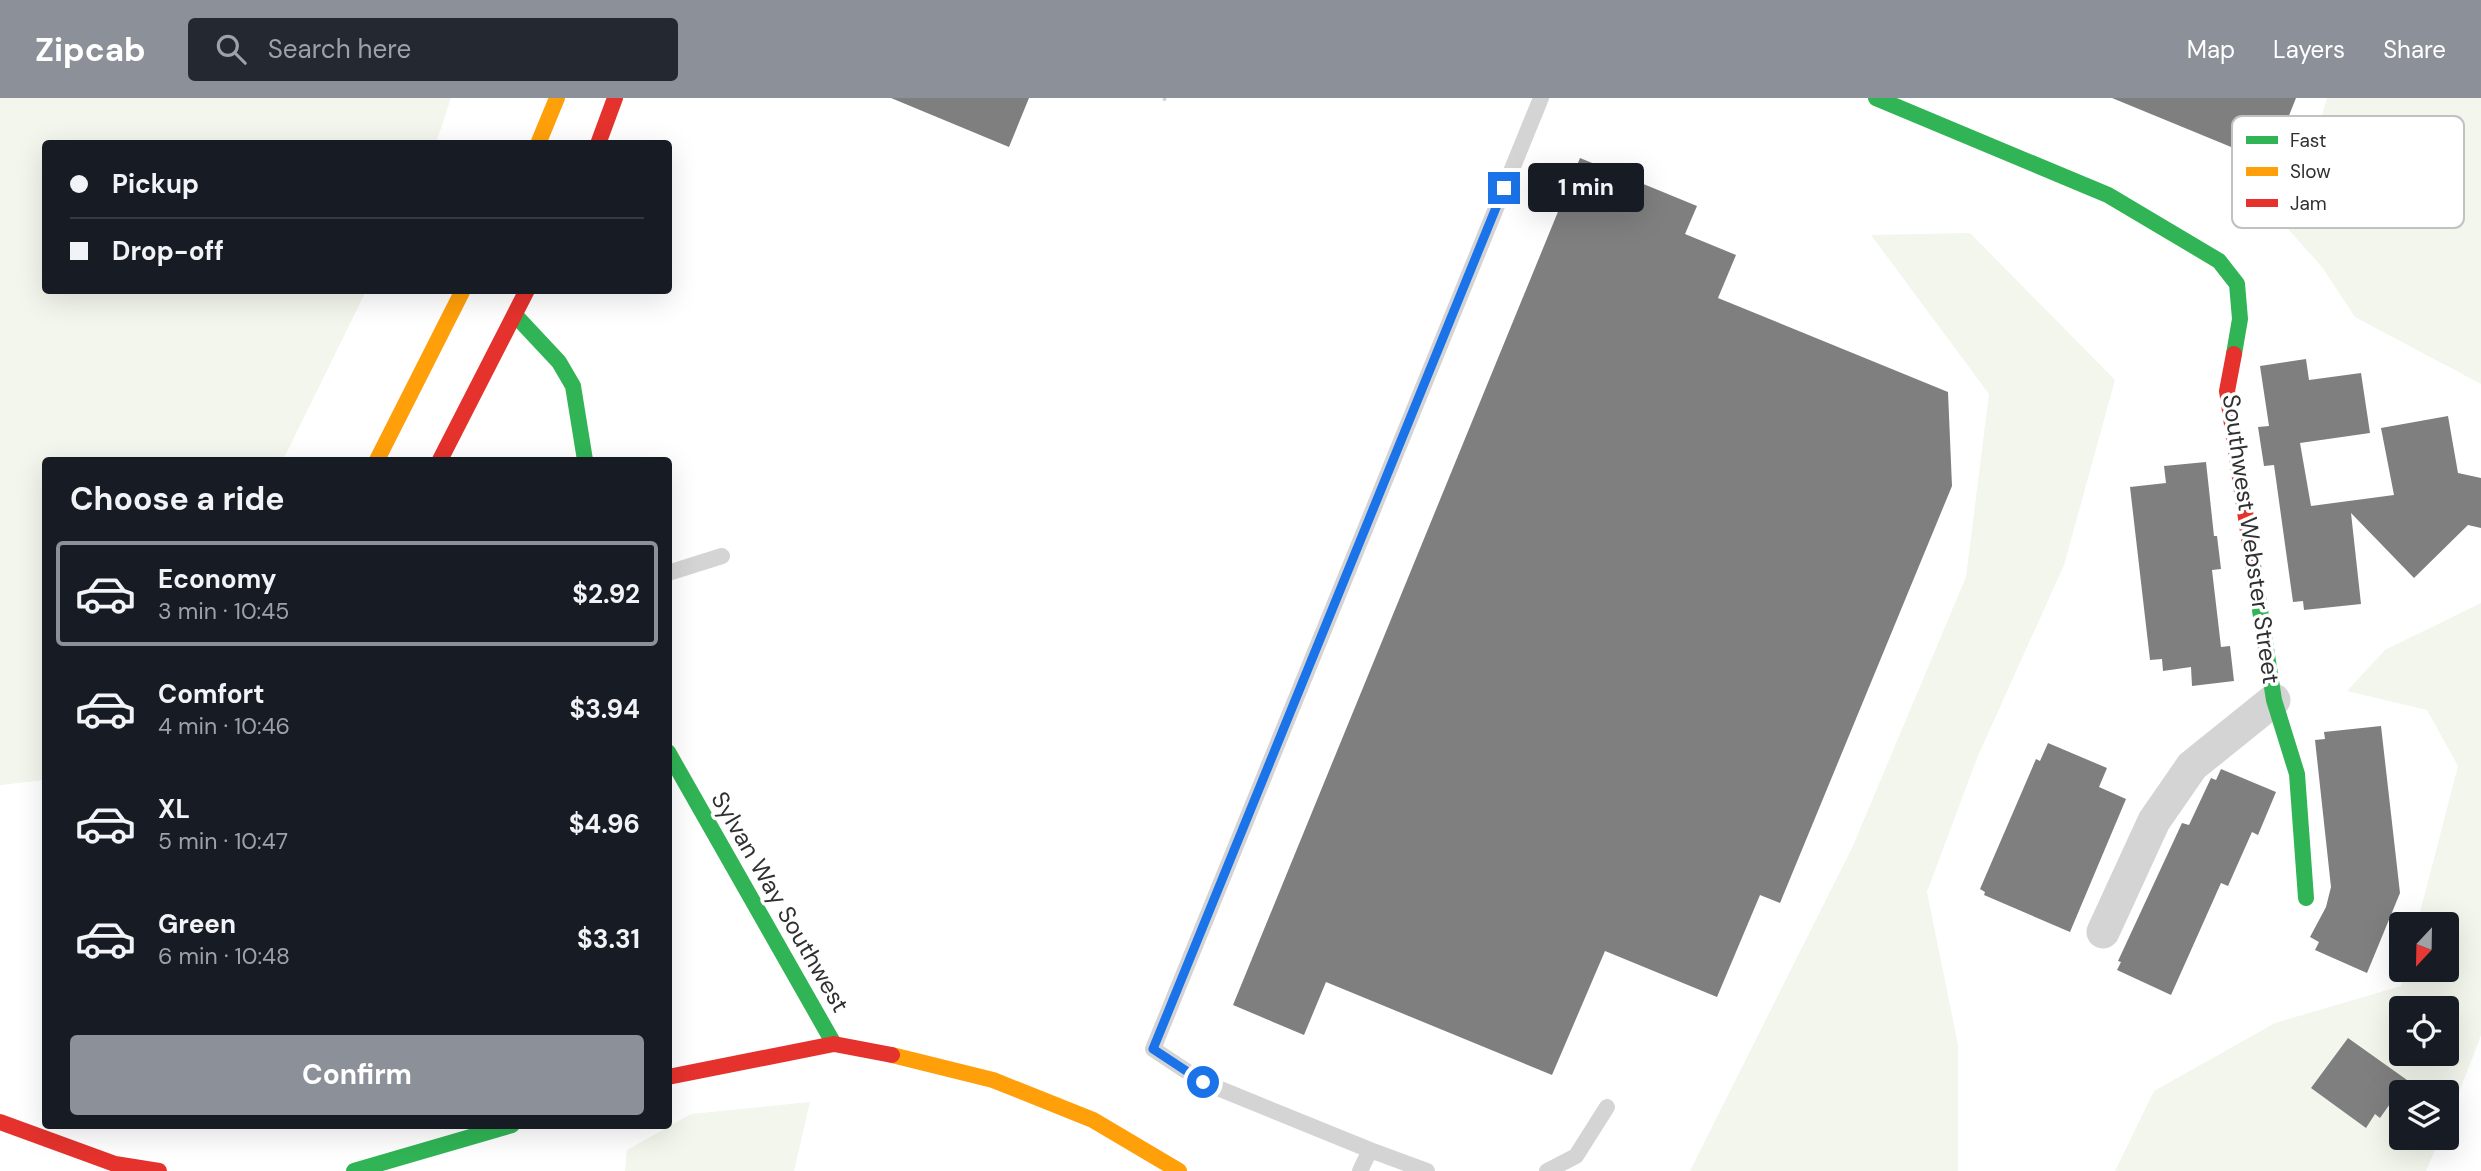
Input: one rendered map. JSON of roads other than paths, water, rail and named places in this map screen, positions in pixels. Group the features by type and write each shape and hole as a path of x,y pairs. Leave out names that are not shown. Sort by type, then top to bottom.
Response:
{"street":[{"path":"540,140 557,98"},
{"path":"599,140 615,98"},
{"name":"Southwest Webster Street","path":"1876,98 2108,195 2220,261 2236,284 2240,319 2227,391 2274,700 2297,774 2306,898"},
{"path":"379,457 461,294"},
{"path":"514,294 515,315 559,362 573,386 585,457"},
{"path":"442,457 525,294"},
{"name":"Southwest Webster Street","path":"2104,932 2154,821 2192,766 2274,700"},
{"name":"Sylvan Way Southwest","path":"672,759 834,1044 921,1060 993,1080 1093,1120 1179,1171"},
{"path":"672,1076 834,1044"},
{"path":"0,1122 115,1164 159,1171"},
{"path":"49,1162 66,1129"},
{"path":"354,1171 498,1129"}],"lane":[{"path":"1427,1171 1203,1082 1153,1049 1541,98"},
{"path":"672,572 722,556"},
{"path":"1546,1171 1576,1156 1607,1107"},
{"path":"1360,1171 1370,1150"}]}
